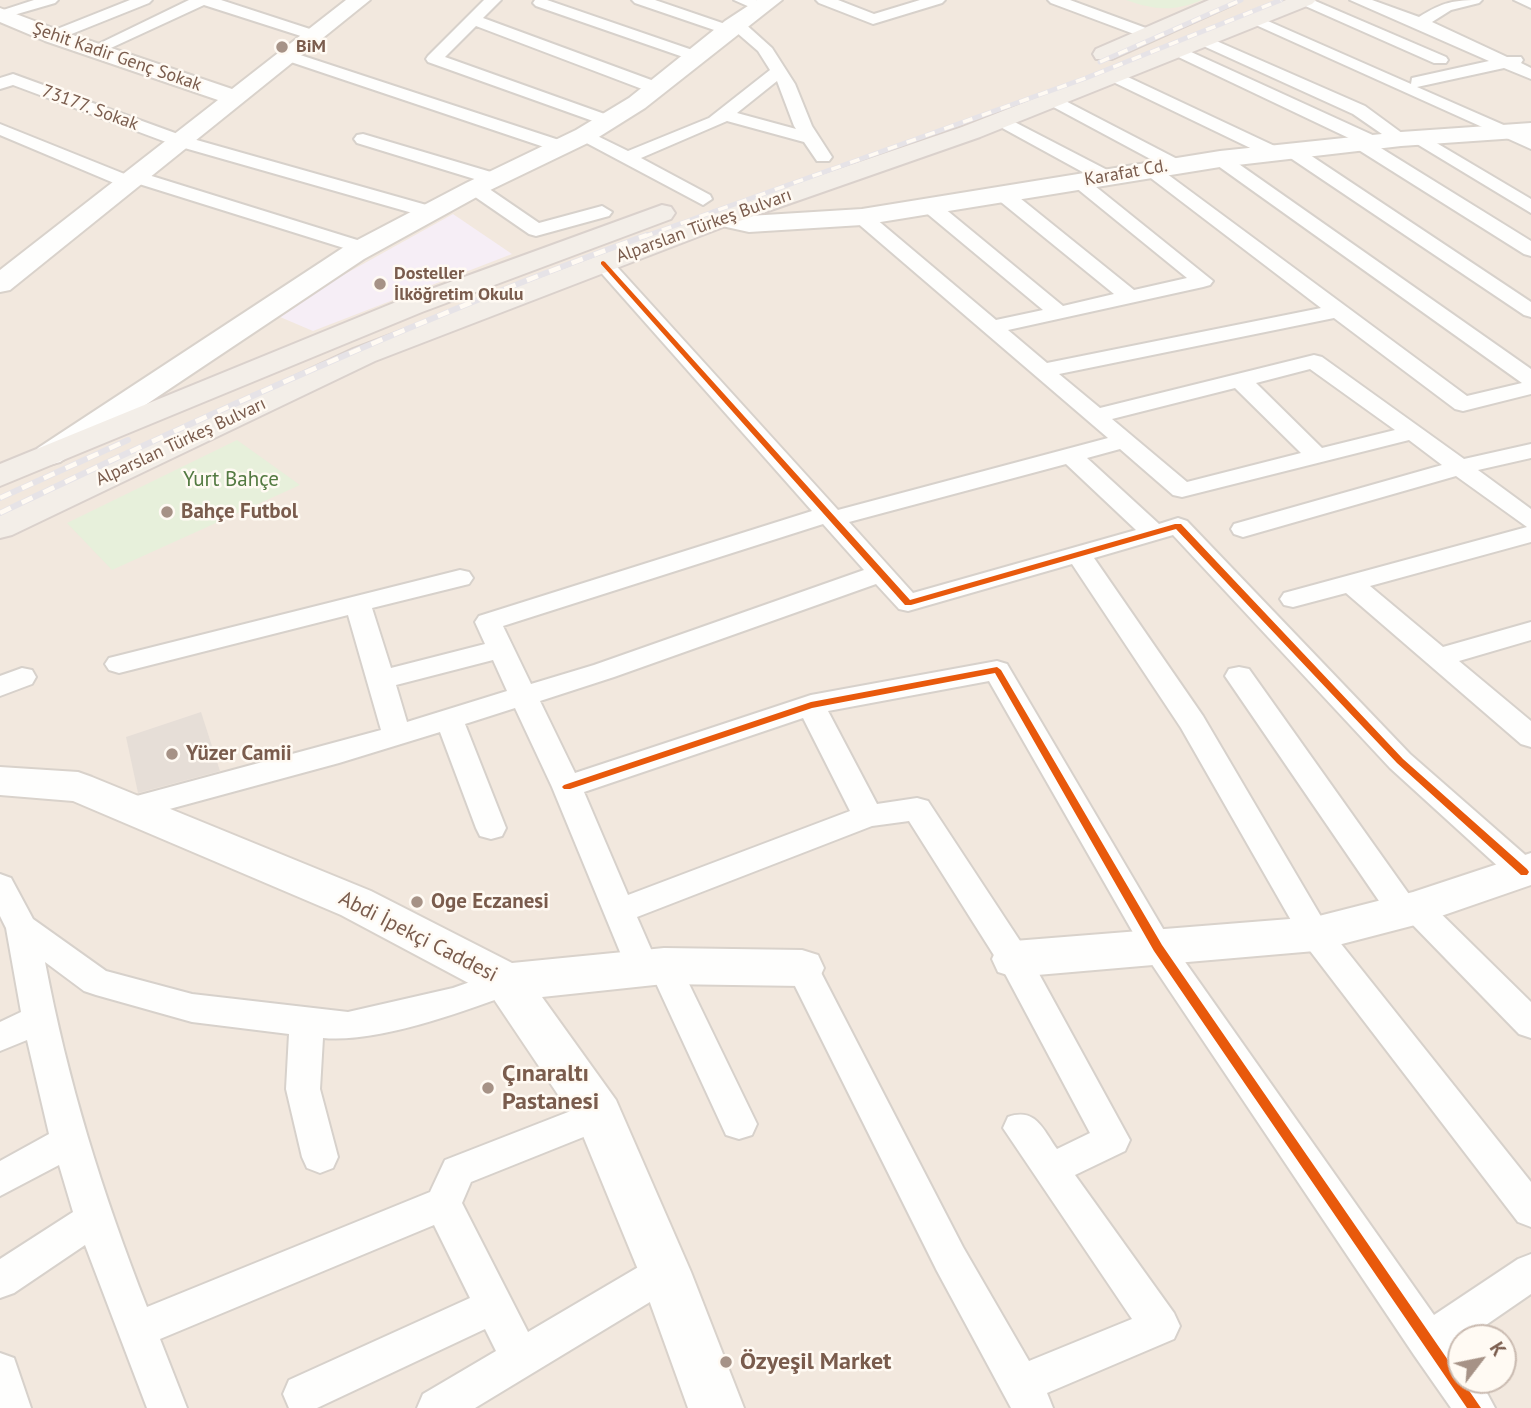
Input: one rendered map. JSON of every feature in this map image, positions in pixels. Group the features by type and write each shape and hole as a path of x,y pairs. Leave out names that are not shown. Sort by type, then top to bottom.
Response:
{"main road":[{"path":"0,284 359,0"},
{"path":"975,103 1064,71 1217,1"},
{"name":"Alparslan Türkeş Bulvarı","path":"0,476 329,337 503,269 1001,120 1303,1"},
{"path":"49,455 363,248 585,134 656,88 748,12"},
{"name":"Şehit Kadir Genç Sokak","path":"1,15 53,36 235,98"},
{"name":"Alparslan Türkeş Bulvarı","path":"0,528 364,355 603,263 713,208 817,147 887,134"},
{"name":"Karafat Cd.","path":"713,208 749,223 863,217 1220,159 1410,138 1524,135"},
{"name":"Abdi İpekçi Caddesi","path":"0,781 78,787 356,903 507,982 599,1115 665,1272 716,1408"},
{"path":"1014,959 1315,934 1409,910 1527,870"},
{"path":"507,982 654,967 802,968"}],"street":[{"path":"1,15 50,0"},
{"path":"53,36 144,0"},
{"path":"94,50 204,0 313,35"},
{"path":"493,0 434,60 585,134 713,208"},
{"path":"640,0 748,12 764,48 779,71 817,147"},
{"path":"824,0 873,19 937,0"},
{"path":"1358,0 1420,23 1531,74"},
{"path":"1420,23 1446,7 1474,0"},
{"path":"1522,0 1531,3"},
{"path":"1065,1 1148,34"},
{"path":"1303,1 1440,61"},
{"path":"541,3 695,56"},
{"path":"1366,28 1404,17"},
{"path":"472,20 656,88"},
{"path":"1255,21 1524,135"},
{"path":"1205,41 1359,110 1531,207"},
{"path":"1178,51 1365,142 1531,250"},
{"path":"1273,70 1327,52"},
{"path":"288,56 585,134"},
{"path":"1404,85 1531,57"},
{"path":"626,158 715,122 779,71"},
{"path":"1115,76 1283,152 1531,311"},
{"name":"73177. Sokak","path":"0,84 13,79 180,141 430,212"},
{"path":"1052,99 1175,165"},
{"path":"723,115 817,147"},
{"path":"1001,120 1105,177"},
{"path":"0,129 132,179 363,248"},
{"path":"363,139 484,184 536,230 602,212"},
{"path":"1220,159 1531,379"},
{"path":"1148,169 1463,404 1531,387"},
{"path":"990,328 1203,281 1078,182"},
{"path":"1003,194 1130,297"},
{"path":"931,207 1058,313"},
{"path":"863,217 1182,491 1413,432"},
{"path":"603,263 908,603 1178,526 1400,761 1527,870"},
{"path":"1042,371 1338,311"},
{"path":"1095,416 1314,362 1531,521"},
{"path":"1240,380 1317,456"},
{"path":"739,1124 654,967 618,911 567,787 488,622 830,517 1125,441"},
{"path":"1243,529 1460,467 1531,451"},
{"path":"1071,456 1154,533"},
{"path":"1293,599 1531,534"},
{"path":"1078,554 1192,723 1315,934 1531,1210"},
{"path":"129,809 397,735 604,671 881,573"},
{"path":"119,664 460,578"},
{"path":"1350,583 1531,737"},
{"path":"357,602 397,735"},
{"path":"1438,658 1531,631"},
{"path":"380,680 500,649"},
{"path":"567,787 811,705 997,670 1158,948 1475,1408"},
{"path":"1240,676 1409,910 1518,993 1531,1024"},
{"path":"811,705 867,816"},
{"path":"449,719 491,828"},
{"path":"618,911 867,816 916,809 1014,959 1112,1140 1050,1170"},
{"path":"0,886 22,928 39,1019 69,1141 94,1219 167,1408"},
{"path":"22,928 96,982 192,1008 307,1022 348,1026 455,1001 507,982"},
{"path":"802,968 950,1259 1027,1396 1160,1326 1021,1128"},
{"path":"0,1038 39,1019"},
{"path":"307,1022 303,1089 320,1157"},
{"path":"137,1330 443,1204 458,1171 599,1115"},
{"path":"0,1180 69,1141"},
{"path":"443,1204 520,1358"},
{"path":"0,1280 94,1219"},
{"path":"437,1408 665,1272"},
{"path":"1428,1342 1531,1272"},
{"path":"303,1394 494,1306"},
{"path":"0,1372 11,1408"}],"shaded area":[{"path":"0,0 1531,0 1531,1408 0,1408"},
{"name":"Dosteller İlköğretim Okulu","path":"453,214 512,254 313,331 273,314"}],"green space":[{"path":"1126,0 1202,0 1164,8"},
{"name":"Yurt Bahçe","path":"237,440 300,485 112,570 67,523"}],"building":[{"name":"Yüzer Camii","path":"201,712 220,771 138,793 126,737"}],"railway":[{"path":"1100,62 1241,0"},
{"path":"643,237 1086,78 1281,0"},
{"path":"0,513 159,438 401,331 647,235"},
{"path":"0,498 128,440"}],"cycle path":[{"path":"603,263 908,603 1178,526 1400,761 1524,872"},
{"path":"567,787 811,705 997,670 1158,948 1475,1408"}],"place":[{"name":"BiM","path":"282,47"},
{"name":"Dosteller İlköğretim Okulu","path":"380,284"},
{"name":"Bahçe Futbol","path":"167,512"},
{"name":"Yüzer Camii","path":"172,754"},
{"name":"Oge Eczanesi","path":"417,902"},
{"name":"Çınaraltı Pastanesi","path":"488,1088"},
{"name":"Özyeşil Market","path":"726,1362"}]}
